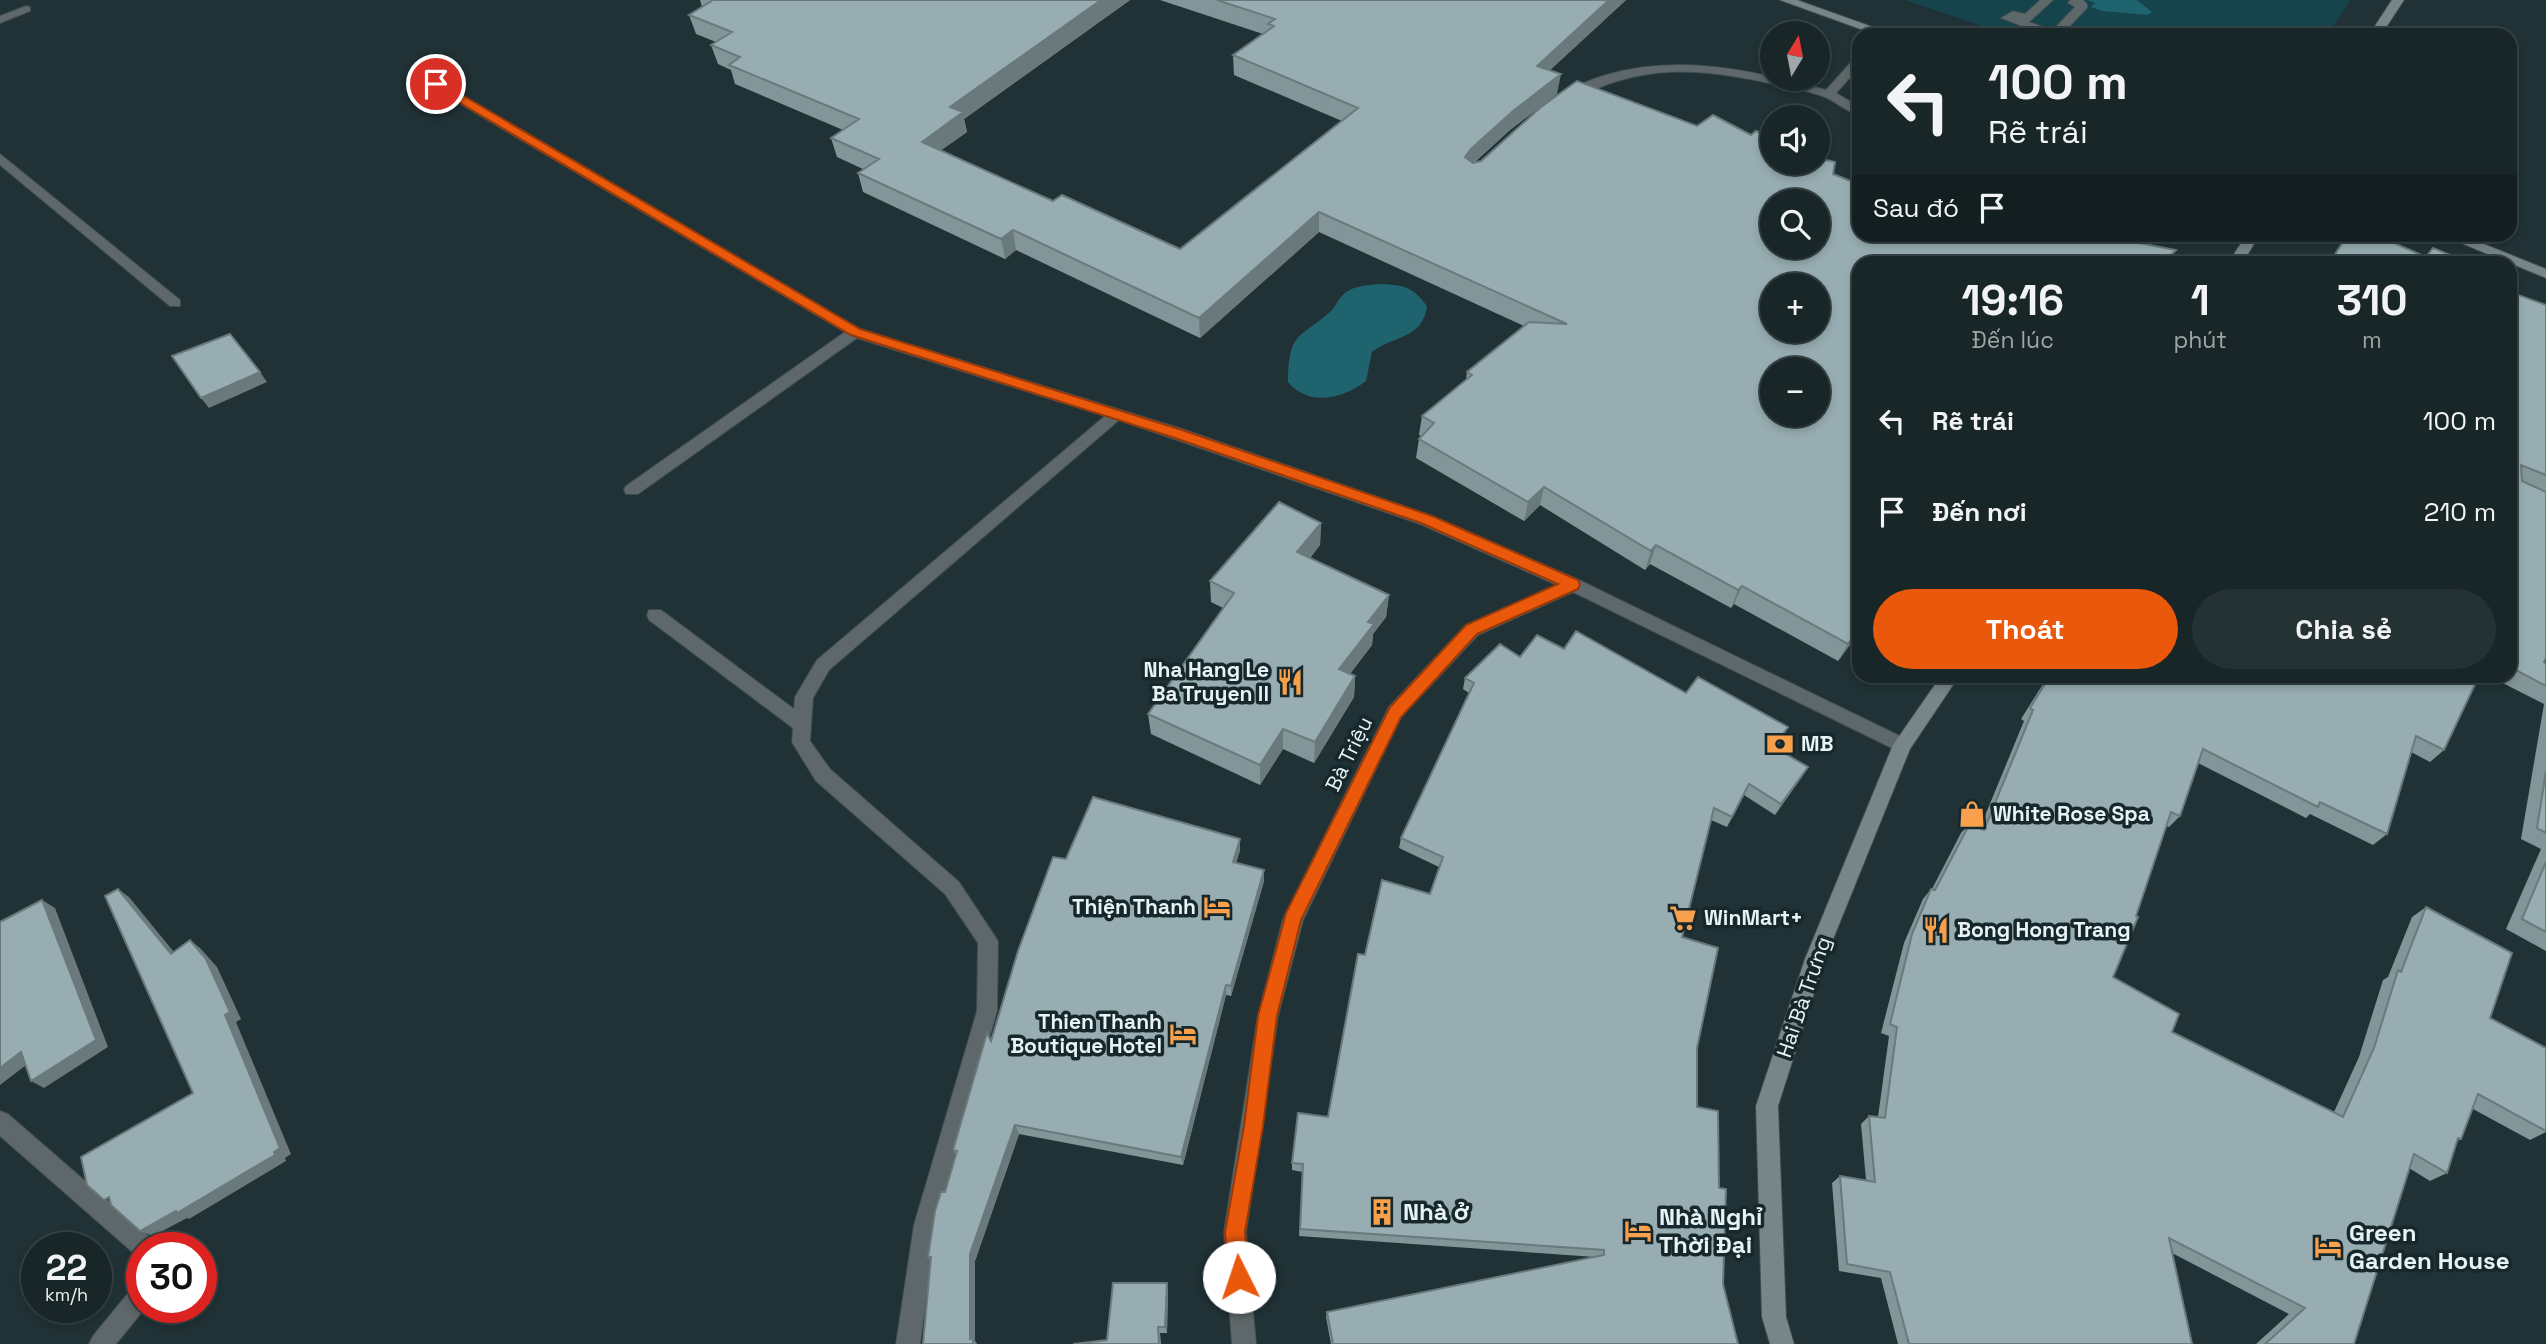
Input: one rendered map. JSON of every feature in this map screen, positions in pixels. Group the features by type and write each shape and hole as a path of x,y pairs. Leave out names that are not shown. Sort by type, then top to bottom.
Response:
{"street":[{"path":"1786,0 1868,28"},
{"path":"2036,28 2007,18 2012,14 2027,19 2047,0"},
{"path":"2061,28 2083,6 2074,3 2077,0"},
{"path":"2380,28 2398,0"},
{"path":"0,20 26,9"},
{"path":"1552,108 1585,86 1660,68 1746,76 1829,94 1852,107"},
{"path":"1829,94 1852,69"},
{"path":"436,84 855,332 1116,415 1426,520 1573,584 1902,745"},
{"path":"0,158 174,303"},
{"path":"2465,242 2501,256"},
{"path":"2517,263 2546,274"},
{"path":"632,490 855,332"},
{"path":"908,1344 925,1225 986,1011 988,941 952,888 822,775 801,742 804,697 823,665 1116,415"},
{"name":"Bà Triệu","path":"1244,1344 1235,1232 1254,1126 1268,1016 1293,919 1395,712 1472,630 1573,584"},
{"path":"655,615 802,725"},
{"name":"Hai Bà Trưng","path":"1782,1344 1774,1317 1767,1106 1815,959 1902,745 1945,683"},
{"path":"0,1122 127,1232"},
{"path":"101,1344 126,1314"}],"shaded area":[{"path":"1905,0 2351,0 2332,28 1987,28"},
{"path":"2087,0 2137,0 2152,12 2148,15 2102,11 2091,7 2095,3"},
{"path":"1377,284 1400,286 1416,294 1427,306 1420,325 1414,331 1372,352 1366,381 1357,387 1326,398 1306,395 1296,390 1288,382 1291,353 1298,338 1332,310 1345,293 1358,287"}],"building":[{"path":"713,0 1101,0 950,107 963,112 922,142 1053,201 1062,195 1180,249 1358,108 1233,55 1274,26 1268,24 1275,19 1217,0 1609,0 1537,66 1561,74 1513,111 1465,157 1473,163 1481,161 1541,107 1577,81 1697,126 1713,115 1751,135 1756,131 1760,133 1760,175 1830,175 1830,161 1835,162 1833,174 1852,182 1852,242 2134,242 2176,250 2170,256 1852,256 1852,638 1848,644 1742,586 1738,590 1656,545 1651,551 1544,487 1528,502 1419,439 1434,423 1422,416 1472,375 1467,372 1529,322 1567,324 1319,212 1199,318 1013,230 1001,239 858,173 879,159 831,138 859,119 729,65 740,57 711,45 732,32 689,15"},
{"path":"2343,242 2392,242 2424,256 2334,256"},
{"path":"2433,248 2452,256 2427,256"},
{"path":"2517,295 2546,305 2546,475 2521,465 2522,481 2546,492 2546,686 2517,671"},
{"path":"230,334 260,372 201,398 172,356"},
{"path":"1279,502 1321,523 1297,552 1389,595 1368,622 1374,624 1339,669 1355,676 1315,742 1283,729 1260,765 1148,714 1234,593 1210,581"},
{"path":"1576,631 1686,693 1698,677 1788,727 1774,747 1808,767 1781,804 1749,784 1732,817 1714,808 1682,937 1718,948 1697,1048 1697,1107 1718,1111 1719,1188 1726,1189 1723,1284 1738,1344 1333,1344 1327,1312 1604,1255 1604,1250 1300,1229 1303,1164 1292,1163 1298,1113 1328,1117 1358,954 1365,955 1382,880 1430,894 1443,857 1401,838 1474,683 1465,678 1500,644 1520,657 1537,635 1564,649"},
{"path":"2046,683 2476,683 2444,750 2416,736 2387,834 2320,802 2318,807 2203,749 2180,816 2171,812 2136,916 2138,917 2113,977 2179,1014 2172,1032 2343,1117 2374,1048 2398,970 2401,972 2426,907 2512,953 2490,1018 2546,1048 2546,1131 2478,1094 2461,1139 2458,1138 2447,1173 2414,1154 2354,1344 2265,1344 2305,1308 2169,1238 2192,1344 1909,1344 1890,1272 1847,1264 1840,1176 1875,1182 1869,1116 1885,1118 1897,1027 1890,1024 1912,934 1931,889 1935,890 1970,823 1984,830 2033,710 2030,708"},
{"path":"2546,771 2546,833 2537,828"},
{"path":"1093,797 1240,839 1233,862 1264,870 1231,986 1226,985 1181,1157 1015,1125 970,1254 970,1339 973,1338 973,1344 923,1344 931,1257 928,1257 935,1211 941,1192 945,1192 957,1151 953,1150 987,1033 991,1041 1018,951 1053,857 1066,859"},
{"path":"2546,862 2546,932 2522,919"},
{"path":"118,889 171,954 190,940 206,959 230,1012 225,1015 280,1148 274,1152 275,1155 177,1213 176,1211 140,1231 111,1205 109,1197 104,1200 87,1185 81,1157 193,1093 105,896"},
{"path":"42,900 96,1040 31,1081 21,1052 0,1068 0,922"},
{"path":"1113,1283 1167,1283 1165,1327 1158,1327 1159,1344 1073,1344 1107,1340"}],"place":[{"name":"Nha Hang Le Ba Truyen ll","path":"1290,682"},
{"name":"MB","path":"1780,744"},
{"name":"White Rose Spa","path":"1972,814"},
{"name":"Thiện Thanh","path":"1217,907"},
{"name":"WinMart+","path":"1683,918"},
{"name":"Bong Hong Trang","path":"1936,930"},
{"name":"Thien Thanh Boutique Hotel","path":"1183,1034"},
{"name":"Nhà ở","path":"1382,1212"},
{"name":"Nhà Nghỉ Thời Đại","path":"1638,1231"},
{"name":"Green Garden House","path":"2328,1247"}],"route":[{"path":"436,84 855,332 971,371 1177,433 1426,520 1573,584 1472,630 1395,712 1293,919 1268,1016 1254,1126 1235,1232 1239,1277"}]}
